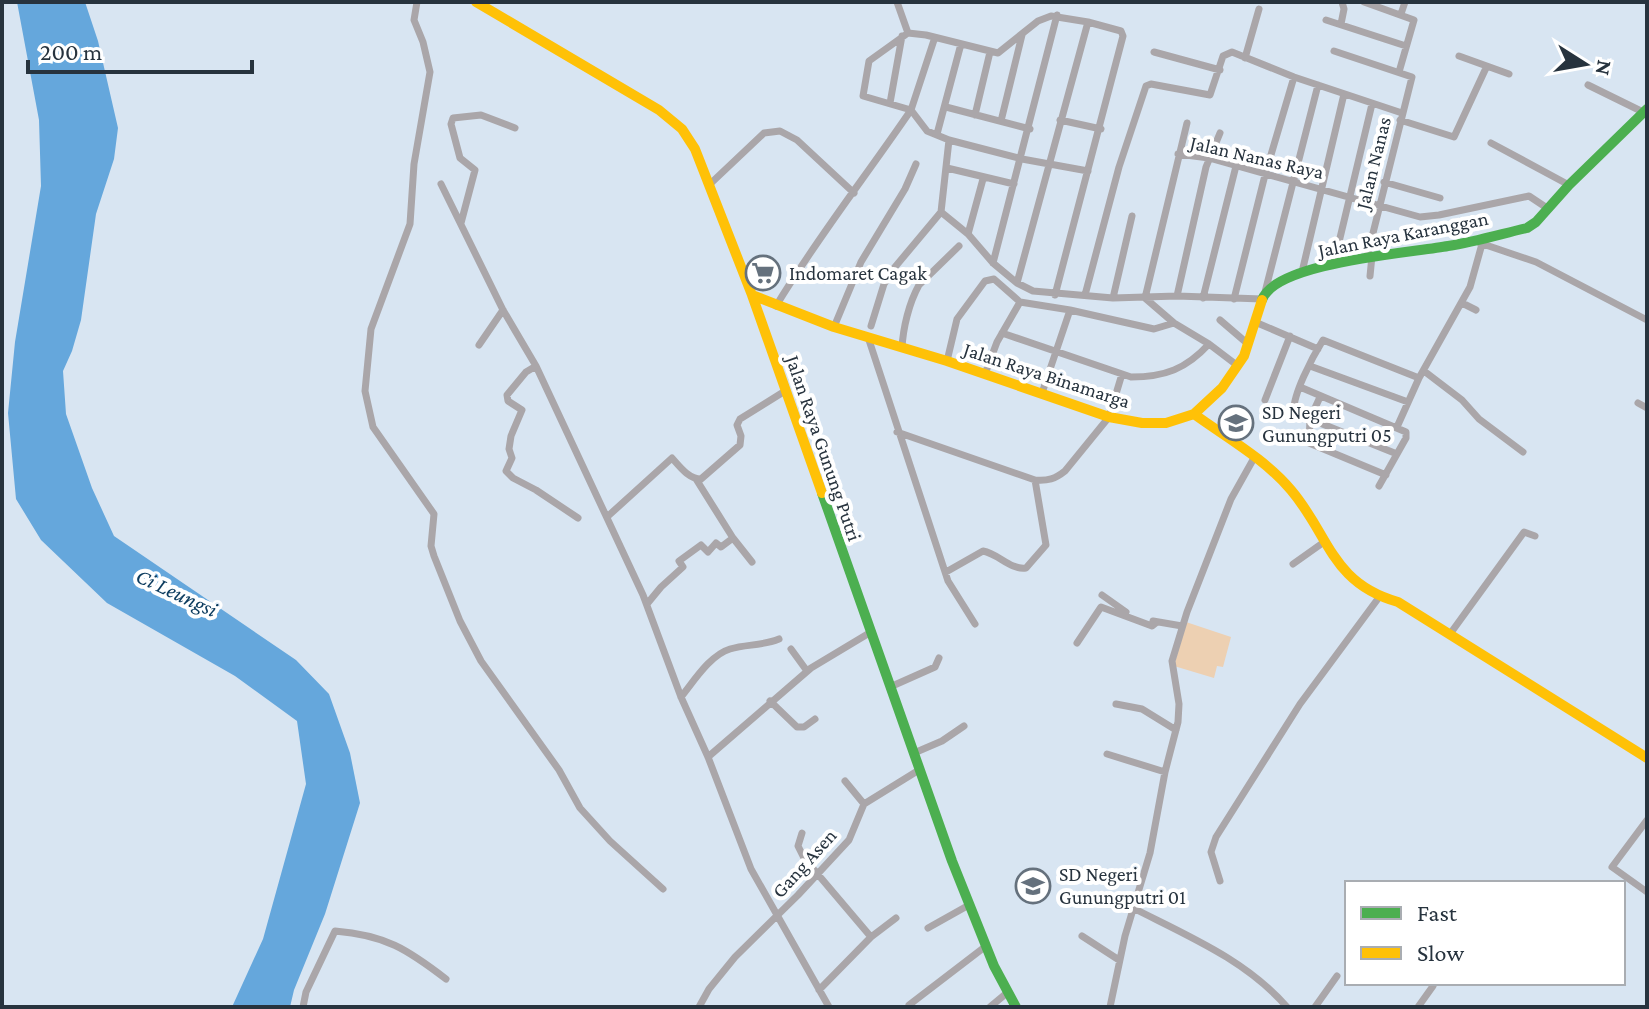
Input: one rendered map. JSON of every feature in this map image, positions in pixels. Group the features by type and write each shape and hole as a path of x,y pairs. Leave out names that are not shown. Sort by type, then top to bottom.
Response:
{"street":[{"path":"417,2 414,20 430,72 415,152 410,224 380,299 368,346 364,377 369,413 379,437 434,514 431,546 434,556 460,621 481,661 559,770 588,819 663,889"},
{"name":"Jalan Raya Gunung Putri","path":"476,2 672,119 695,149 752,295 969,905 1016,1007"},
{"path":"890,103 905,34 897,2"},
{"path":"1341,24 1342,2"},
{"path":"1401,14 1405,2"},
{"path":"1334,51 1399,72 1414,20 1368,3"},
{"path":"1245,58 1259,9"},
{"path":"993,263 1057,15"},
{"path":"1055,295 1101,129 1123,34 1057,15 1038,21 1005,50 990,52 935,37 905,34 869,61 863,81 863,96 911,110 923,127 949,140 1022,159 1088,171"},
{"path":"1326,20 1406,46"},
{"path":"1017,283 1088,22"},
{"path":"1001,121 1022,35"},
{"path":"776,306 809,253 911,110 935,37"},
{"path":"937,134 961,44"},
{"path":"975,115 990,52"},
{"path":"1154,52 1220,70"},
{"path":"1085,295 1119,167 1146,86 1151,84 1208,96 1212,93 1223,56 1227,53 1372,104 1454,137 1486,68"},
{"path":"1459,56 1509,74"},
{"name":"Jalan Nanas","path":"1370,276 1370,256 1379,203 1412,77 1399,72"},
{"path":"1234,299 1265,175 1294,77"},
{"path":"1318,85 1248,344 1238,366 1211,400 1194,414 1291,490 1324,542 1359,584 1398,602 1647,758"},
{"path":"1588,85 1645,111"},
{"path":"1302,272 1344,94"},
{"path":"1334,263 1372,104"},
{"path":"946,107 1030,129"},
{"name":"Jalan Raya Karanggan","path":"1263,297 1276,284 1302,272 1334,263 1478,242 1527,228 1645,111"},
{"path":"461,223 475,170 460,158 451,124 453,118 481,115 515,128"},
{"path":"1060,120 1101,129"},
{"path":"1178,154 1187,123"},
{"path":"709,185 764,133 780,131 797,140 854,193"},
{"path":"1177,296 1209,158 1220,133"},
{"path":"949,140 941,212 884,284 869,332 897,432 951,589 975,624"},
{"path":"1491,143 1569,185"},
{"name":"Jalan Nanas Raya","path":"1145,298 1178,154 1209,158 1351,195 1420,217 1529,196 1547,208"},
{"path":"834,327 861,262 905,189 916,164"},
{"path":"1203,298 1236,166"},
{"path":"947,168 1014,184"},
{"path":"968,234 983,179"},
{"path":"1384,182 1440,198"},
{"path":"441,184 503,310 536,366 647,604 747,859 829,1007"},
{"path":"941,212 968,234 993,263 1017,283 1033,291 1113,298 1263,297"},
{"path":"1113,298 1132,216"},
{"path":"1397,427 1421,374 1470,287 1478,242 1536,262 1647,320"},
{"path":"902,348 914,293 959,246"},
{"path":"947,361 957,319 985,281 994,279 1020,302 1154,329 1174,323"},
{"name":"Jalan Raya Binamarga","path":"752,295 834,327 869,332 902,348 1109,417 1166,423 1194,414"},
{"path":"1145,298 1174,323 1238,366"},
{"path":"985,374 1002,333 1020,302"},
{"path":"1462,303 1476,310"},
{"path":"479,345 503,310"},
{"path":"1042,393 1070,310"},
{"path":"1220,320 1248,344"},
{"path":"1255,322 1318,349"},
{"path":"1002,333 1122,374 1152,377 1170,373 1194,361 1209,344"},
{"path":"1265,400 1290,336"},
{"path":"1298,416 1292,409 1323,340 1421,374 1462,400 1479,419 1523,452"},
{"path":"536,366 526,372 507,395 508,401 522,410 511,436 509,449 512,458 506,471 578,518"},
{"path":"1310,366 1408,402"},
{"path":"897,432 1035,480 1046,481 1056,478 1109,417 1122,374"},
{"path":"1300,387 1404,429 1406,435 1379,486"},
{"path":"696,479 701,479 740,445 737,425 740,419 785,391"},
{"path":"1320,397 1310,419 1309,443 1386,475"},
{"path":"1638,403 1647,408"},
{"path":"1310,419 1397,454"},
{"path":"607,517 672,458 696,479 752,562"},
{"path":"1110,1007 1119,960 1150,853 1176,730 1179,704 1172,661 1182,626 1231,499 1254,458"},
{"path":"946,572 983,551 1016,568 1026,568 1044,550 1046,537 1035,480"},
{"path":"1450,634 1524,532 1535,536"},
{"path":"647,604 667,580 683,567 679,561 693,549 701,545 708,552 716,543 721,547 733,538"},
{"path":"1293,564 1324,542"},
{"path":"1102,595 1121,610 1157,622 1182,626"},
{"path":"1220,881 1211,852 1216,837 1300,704 1380,596"},
{"path":"1077,643 1101,607 1152,626 1157,622"},
{"path":"708,757 807,671 838,649 871,632"},
{"path":"681,697 724,651 765,645 779,639"},
{"path":"791,649 807,671"},
{"path":"890,687 935,667 939,658"},
{"path":"770,701 797,727 804,727 815,719"},
{"path":"1116,704 1142,709 1176,730"},
{"path":"913,753 942,741 964,726"},
{"path":"1107,754 1165,772"},
{"path":"845,781 864,804 919,770"},
{"name":"Gang Asen","path":"699,1007 709,989 735,957 849,840 864,804"},
{"path":"1647,820 1612,867 1647,892"},
{"path":"802,833 799,849 871,937"},
{"path":"928,928 969,905"},
{"path":"1133,908 1240,965 1273,991 1287,1007"},
{"path":"819,990 871,937 896,918"},
{"path":"303,1007 306,992 335,931 361,934 395,944 446,979"},
{"path":"1082,936 1119,960"},
{"path":"909,1005 986,946"},
{"path":"1315,1007 1337,976"},
{"path":"1418,1007 1433,986"},
{"path":"990,1007 1008,992"}],"shaded area":[{"path":"1186,622 1231,637 1223,667 1217,666 1214,678 1174,666"}],"water":[{"name":"Ci Leungsi","path":"17,2 85,2 98,41 118,128 114,159 96,214 81,320 63,371 66,414 92,488 114,536 296,660 329,694 350,753 360,803 325,914 290,1007 232,1007 263,939 306,784 297,721 235,676 107,603 41,540 16,499 8,413 15,342 41,186 39,120"}],"traffic: fast":[{"path":"1262,300 1272,287 1317,268 1458,244 1527,228 1647,109"},
{"path":"822,493 952,861 994,966 1016,1007"}],"traffic: slow":[{"path":"476,2 659,110 682,129 695,149 752,295 822,493"},
{"path":"752,295 834,327 947,361 1109,417 1142,423 1166,423 1194,414 1222,388 1244,356 1262,300"},
{"path":"1194,414 1281,479 1304,507 1334,556 1358,583 1398,602 1647,758"}],"place":[{"name":"Indomaret Cagak","path":"763,273"},
{"name":"SD Negeri Gunungputri 05","path":"1236,423"},
{"name":"SD Negeri Gunungputri 01","path":"1033,886"}]}
